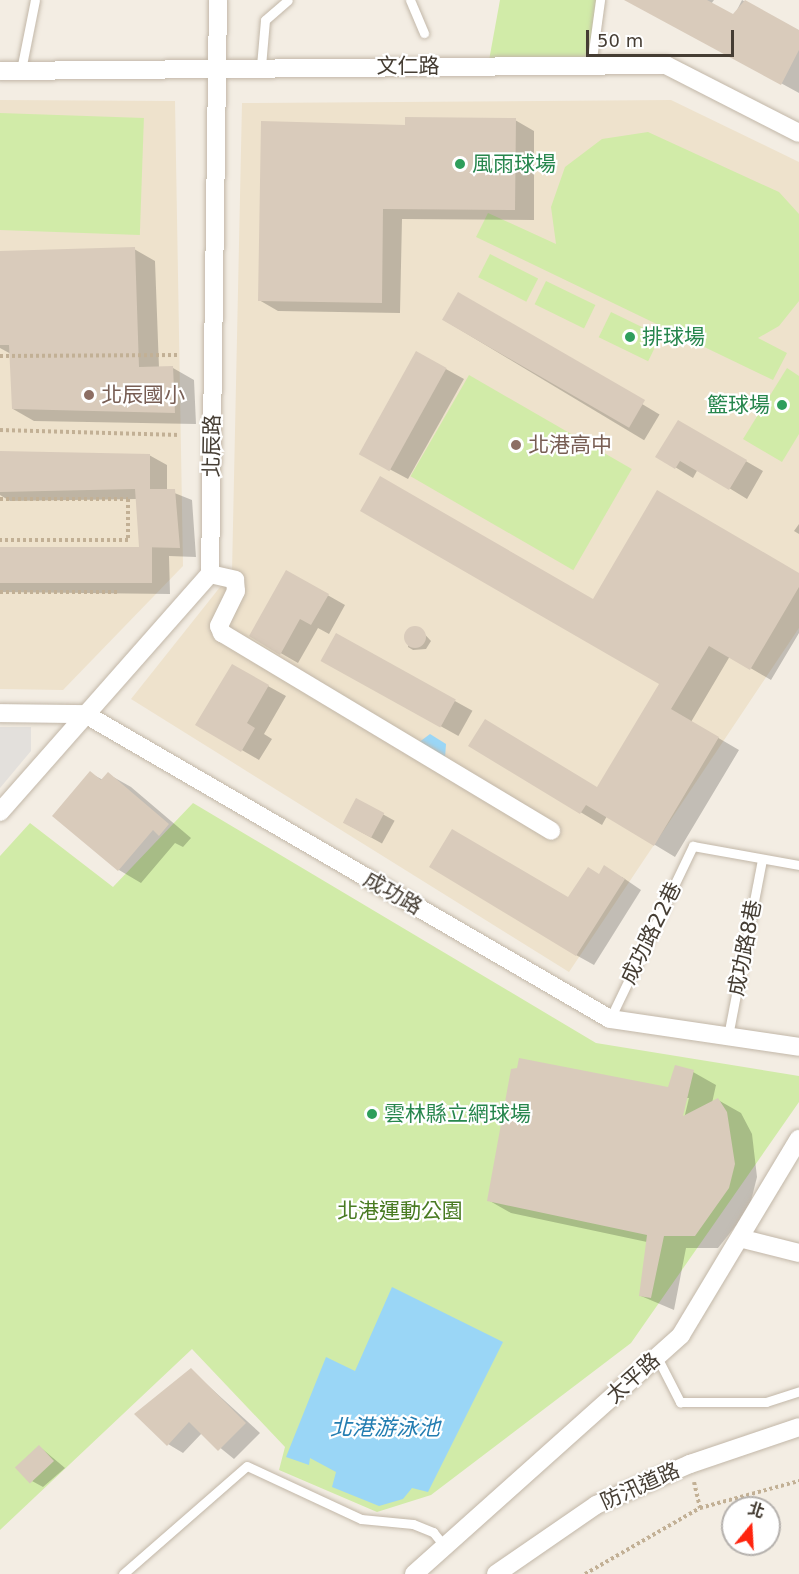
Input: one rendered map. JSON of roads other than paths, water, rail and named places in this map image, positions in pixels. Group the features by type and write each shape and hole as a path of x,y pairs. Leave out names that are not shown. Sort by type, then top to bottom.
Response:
{"street":[{"name":"北辰路","path":"210,574 218,0"},
{"name":"文仁路","path":"0,71 217,66 666,65 799,134"},
{"path":"0,812 210,574 235,580 236,591 219,626 222,633 551,831"},
{"name":"成功路","path":"0,713 85,714 610,1019 799,1047"},
{"name":"太平路","path":"414,1574 681,1335 743,1239 799,1139"},
{"path":"743,1239 799,1253"},
{"name":"防汛道路","path":"496,1574 596,1505 690,1464 799,1427"}],"lane":[{"path":"21,70 35,0"},
{"path":"261,66 265,21 288,0"},
{"path":"410,0 424,33"},
{"path":"591,66 600,0"},
{"name":"成功路22巷","path":"610,1019 693,846 762,859"},
{"path":"762,859 799,865"},
{"name":"成功路8巷","path":"728,1036 762,859"},
{"path":"657,1357 680,1402 766,1402 799,1391"},
{"path":"123,1574 247,1466 361,1519 412,1524 433,1532 445,1547"}],"water":[{"path":"430,734 446,744 445,758 418,743"},
{"name":"北港游泳池","path":"392,1287 503,1342 428,1492 412,1488 403,1499 379,1506 332,1487 336,1472 310,1458 309,1465 286,1457 326,1357 355,1371"}],"place":[{"name":"風雨球場","path":"460,164"},
{"name":"排球場","path":"630,337"},
{"name":"北辰國小","path":"89,395"},
{"name":"籃球場","path":"782,405"},
{"name":"北港高中","path":"516,445"},
{"name":"雲林縣立網球場","path":"372,1114"}],"park label":[{"name":"北港運動公園","path":"400,1211"}]}
